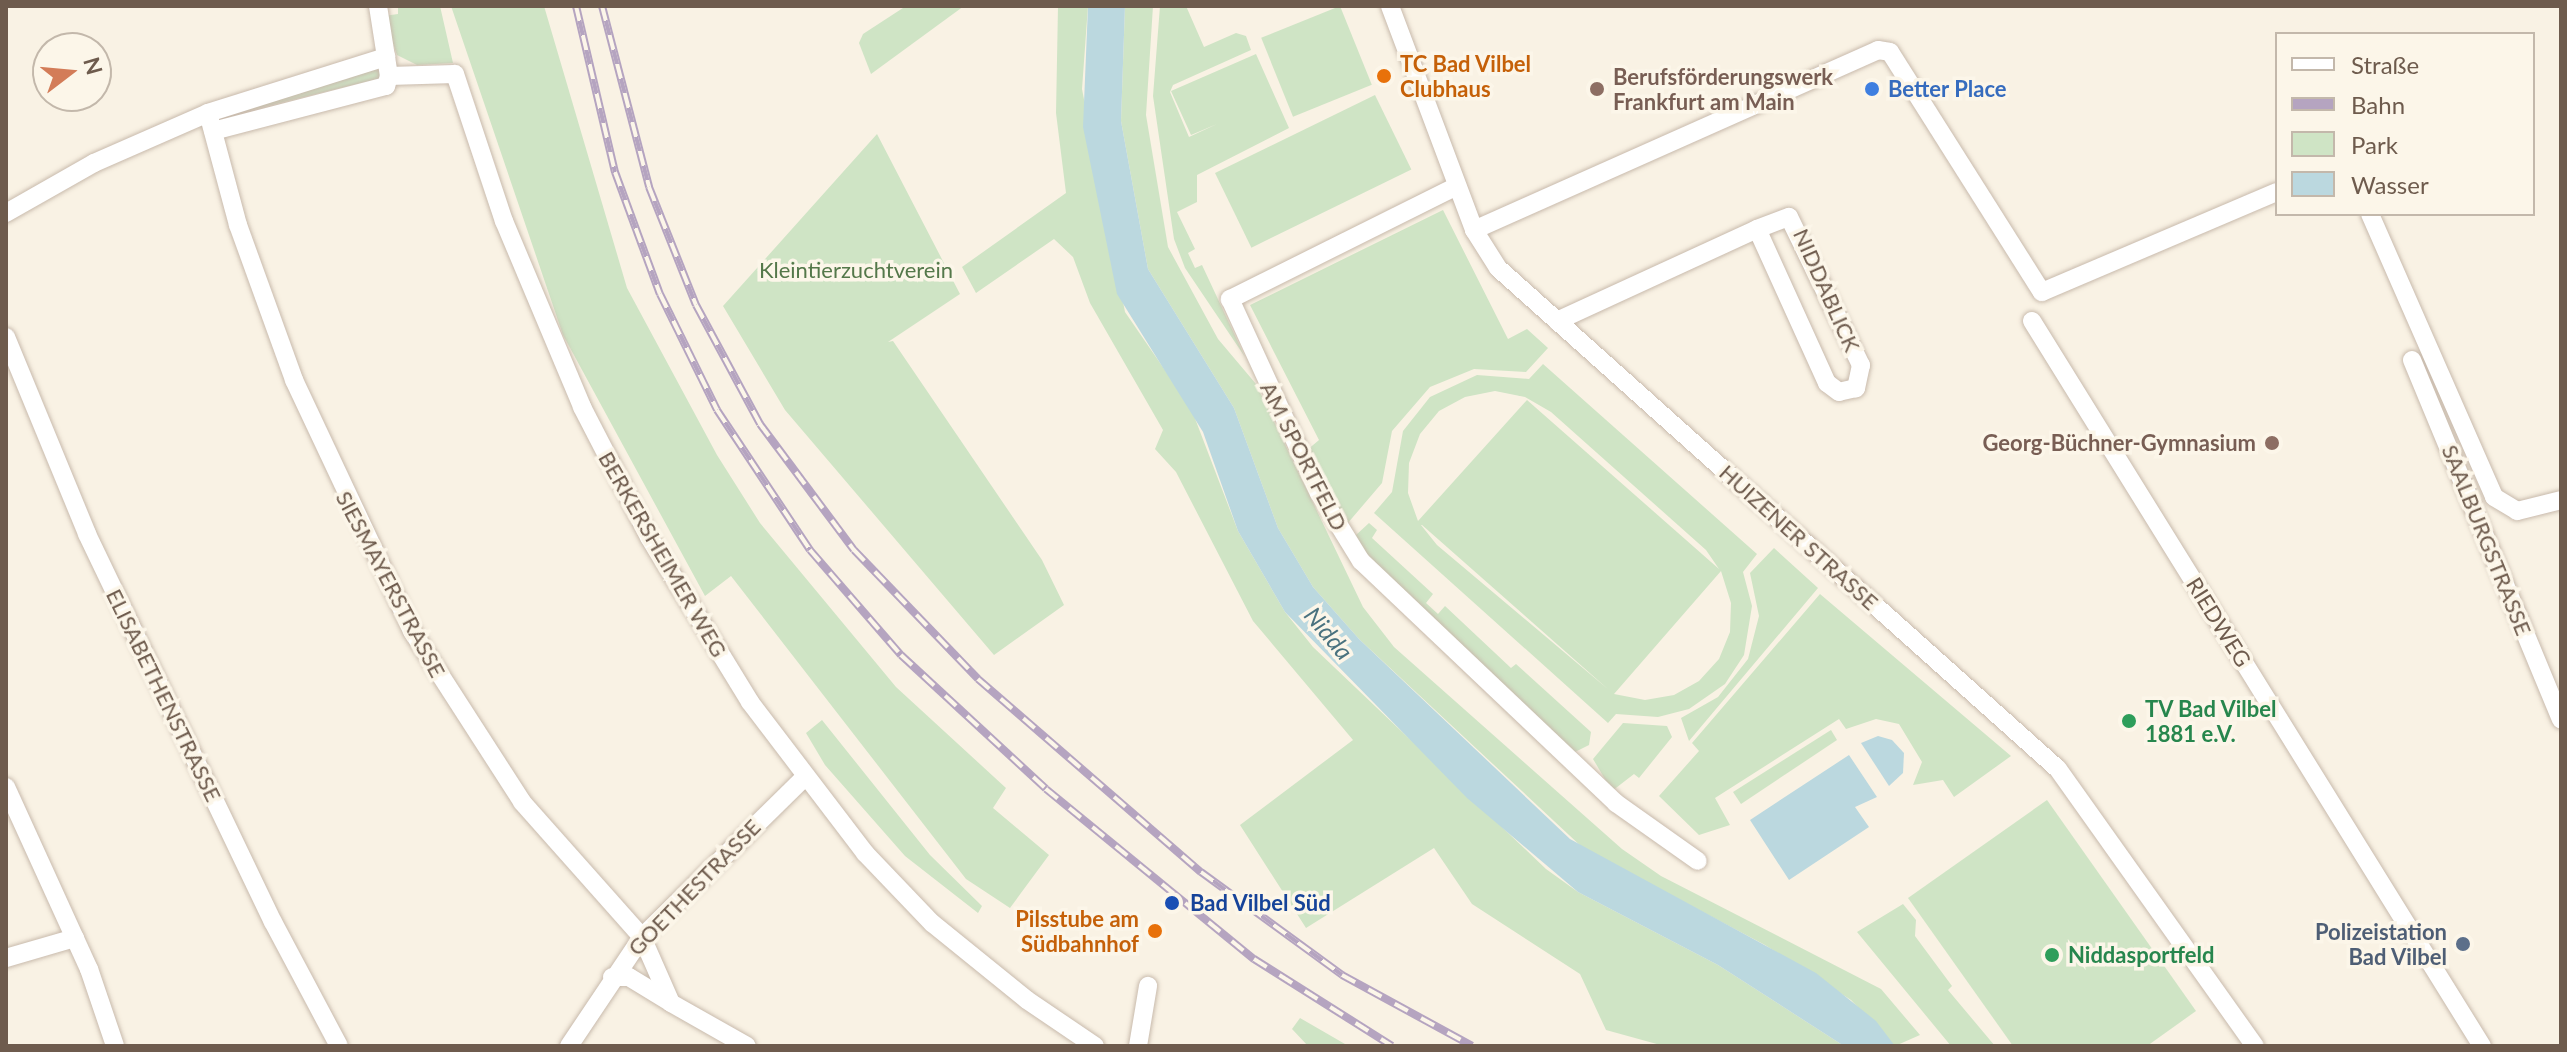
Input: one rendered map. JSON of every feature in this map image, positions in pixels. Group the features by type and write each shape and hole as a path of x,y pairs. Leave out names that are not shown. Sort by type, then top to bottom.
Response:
{"street":[{"path":"210,122 386,86 389,76 378,6"},
{"name":"HUIZENER STRASSE","path":"1390,6 1474,230 1498,268 2058,769 2255,1046"},
{"path":"1474,230 1878,50 1890,52 2042,292 2275,193"},
{"path":"6,213 103,159 386,57"},
{"name":"BERKERSHEIMER WEG","path":"389,76 449,69 459,83 540,313 606,455 708,637 804,778 865,853 942,933 1095,1046"},
{"name":"SIESMAYERSTRASSE","path":"210,122 238,225 294,380 412,631 522,802 642,937 671,1003"},
{"name":"AM SPORTFELD","path":"1457,186 1230,299 1319,493 1361,561 1616,803 1698,861"},
{"path":"2371,216 2494,497 2517,511 2561,500"},
{"name":"NIDDABLICK","path":"1557,321 1757,229 1785,217 1796,220 1861,365 1856,388 1839,392 1827,383 1757,229"},
{"name":"RIEDWEG","path":"2032,321 2482,1046"},
{"name":"ELISABETHENSTRASSE","path":"7,345 87,534 273,922 339,1046"},
{"name":"SAALBURGSTRASSE","path":"2412,360 2561,719"},
{"name":"GOETHESTRASSE","path":"569,1046 612,977 642,937 804,778"},
{"path":"6,787 75,938 115,1046"},
{"path":"6,958 75,938"},
{"path":"612,977 629,977 747,1046"},
{"path":"1138,1046 1148,986"}],"green space":[{"path":"398,6 440,6 453,63 417,65 397,55 384,16 398,14"},
{"path":"451,6 544,6 627,288 717,455 760,523 896,687 1006,788 993,808 1049,855 1010,908 966,879 731,576 705,596 563,335"},
{"path":"906,6 964,6 871,74 859,43 863,34"},
{"path":"1058,6 1088,6 1082,89 1125,312 1191,408 1238,531 1285,612 1313,647 1546,869 1578,892 1718,965 1844,1046 1664,1046 1606,1030 1580,974 1472,904 1434,848 1306,928 1240,825 1353,740 1253,621 1176,472 1155,449 1163,430 1090,303 1073,257 1054,239 976,293 962,267 1066,193 1056,113"},
{"path":"1125,6 1153,6 1146,115 1168,247 1218,339 1256,384 1363,607 1394,647 1622,849 1661,876 1881,989 1920,1035 1895,1046 1851,1000 1765,945 1584,849 1359,639 1313,587 1278,528 1234,408 1148,269 1121,121"},
{"path":"1160,6 1186,6 1204,47 1236,33 1246,36 1251,50 1173,85 1170,92 1189,137 1217,124 1191,135 1171,91 1256,54 1289,128 1197,175 1197,202 1177,212 1195,249 1188,253 1195,268 1202,265 1245,357 1185,268 1174,239 1153,96"},
{"path":"1340,6 1372,85 1293,117 1261,38"},
{"path":"379,68 381,78 227,116"},
{"path":"1375,95 1411,170 1251,248 1215,173"},
{"name":"Kleintierzuchtverein","path":"877,134 960,294 888,342 893,341 1042,560 1064,605 994,655 785,410 723,306"},
{"path":"1443,210 1508,339 1527,329 1548,348 1526,372 1474,369 1430,387 1392,431 1382,483 1347,524 1306,451 1319,440 1250,305"},
{"path":"1543,364 1757,554 1743,572 1752,606 1744,655 1725,684 1689,709 1658,717 1616,714 1608,723 1374,513 1392,492 1403,431 1430,397 1477,375 1529,379","holes":["1495,391 1525,397 1551,412 1706,550 1719,569 1527,400 1418,521 1408,493 1409,463 1420,434 1439,411 1465,397","1421,525 1609,690 1437,545","1721,571 1731,603 1730,632 1719,659 1699,681 1674,695 1645,700 1614,694"]},
{"path":"1369,523 1377,530 1372,538 1433,594 1426,603 1438,614 1445,606 1511,668 1516,664 1591,732 1589,745 1571,754 1363,553 1356,535"},
{"path":"1774,548 1818,588 1689,741 1681,718 1718,697 1748,659 1759,616 1750,573"},
{"path":"1820,594 2011,756 1954,797 1943,780 1913,785 1922,762 1899,724 1876,719 1846,729 1839,719 1715,798 1730,825 1699,835 1659,796 1699,751 1692,743"},
{"path":"822,720 930,855 982,906 978,913 905,856 825,765 806,733"},
{"path":"1623,723 1667,726 1672,737 1639,778 1634,774 1612,791 1593,759"},
{"path":"1831,730 1837,740 1741,804 1733,792"},
{"name":"Niddasportfeld","path":"2047,800 2196,1011 2147,1046 2013,1046 1908,898"},
{"path":"1903,904 1916,920 1915,936 1952,986 1948,990 1995,1046 1951,1046 1857,932"},
{"path":"1300,1018 1349,1046 1308,1046 1292,1029"}],"water":[{"name":"Nidda","path":"1088,6 1125,6 1121,121 1148,269 1234,408 1278,528 1313,587 1359,639 1570,839 1816,973 1876,1021 1895,1046 1844,1046 1718,965 1578,892 1467,798 1285,612 1238,531 1203,432 1117,294 1083,127"},
{"path":"1878,736 1892,740 1904,753 1903,773 1889,786 1861,743"},
{"path":"1849,755 1877,797 1855,807 1869,827 1789,880 1750,820"}],"railway":[{"path":"576,6 615,172 660,294 717,410 810,550 901,655 1046,789 1254,959 1392,1046"},
{"path":"602,6 649,187 696,305 760,424 854,550 978,679 1201,872 1342,975 1472,1046"}],"place":[{"name":"TC Bad Vilbel Clubhaus","path":"1384,76"},
{"name":"Berufsförderungswerk Frankfurt am Main","path":"1597,89"},
{"name":"Better Place","path":"1872,89"},
{"name":"Georg-Büchner-Gymnasium","path":"2272,443"},
{"name":"TV Bad Vilbel 1881 e.V.","path":"2129,721"},
{"name":"Bad Vilbel Süd","path":"1172,903"},
{"name":"Pilsstube am Südbahnhof","path":"1155,931"},
{"name":"Polizeistation Bad Vilbel","path":"2463,944"},
{"name":"Niddasportfeld","path":"2052,955"}]}
